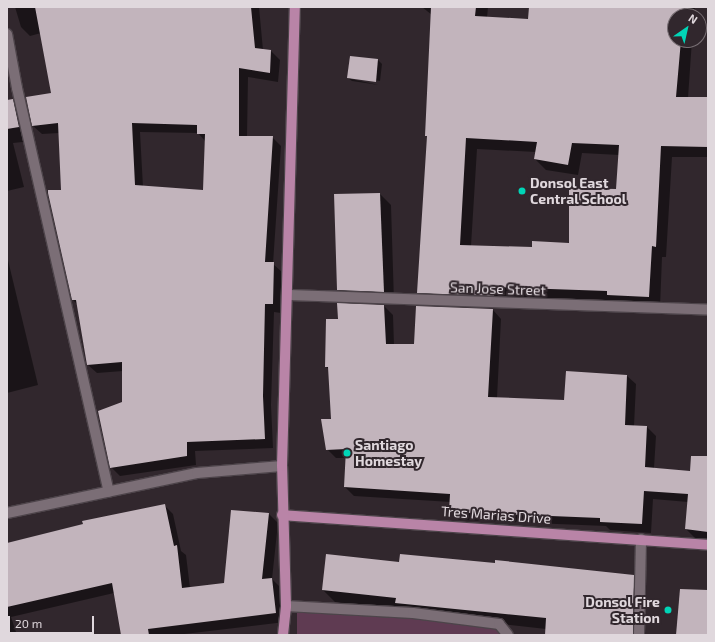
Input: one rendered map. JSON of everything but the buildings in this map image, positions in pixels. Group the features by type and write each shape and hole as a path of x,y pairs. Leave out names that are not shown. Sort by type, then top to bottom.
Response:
{"main road":[{"path":"283,635 286,606 282,515 282,466 295,7"},
{"name":"Tres Marias Drive","path":"282,515 641,539 708,545"}],"street":[{"path":"7,34 17,88 109,492"},
{"name":"San Jose Street","path":"287,295 708,310"},
{"path":"7,513 196,473 282,466"},
{"path":"639,635 641,539"},
{"path":"286,606 413,613 499,624 508,635"}],"shaded area":[{"path":"297,606 502,625 510,635 297,635"}],"place":[{"name":"Donsol East Central School","path":"522,191"},
{"name":"Santiago Homestay","path":"347,453"},
{"name":"Donsol Fire Station","path":"668,610"}]}
